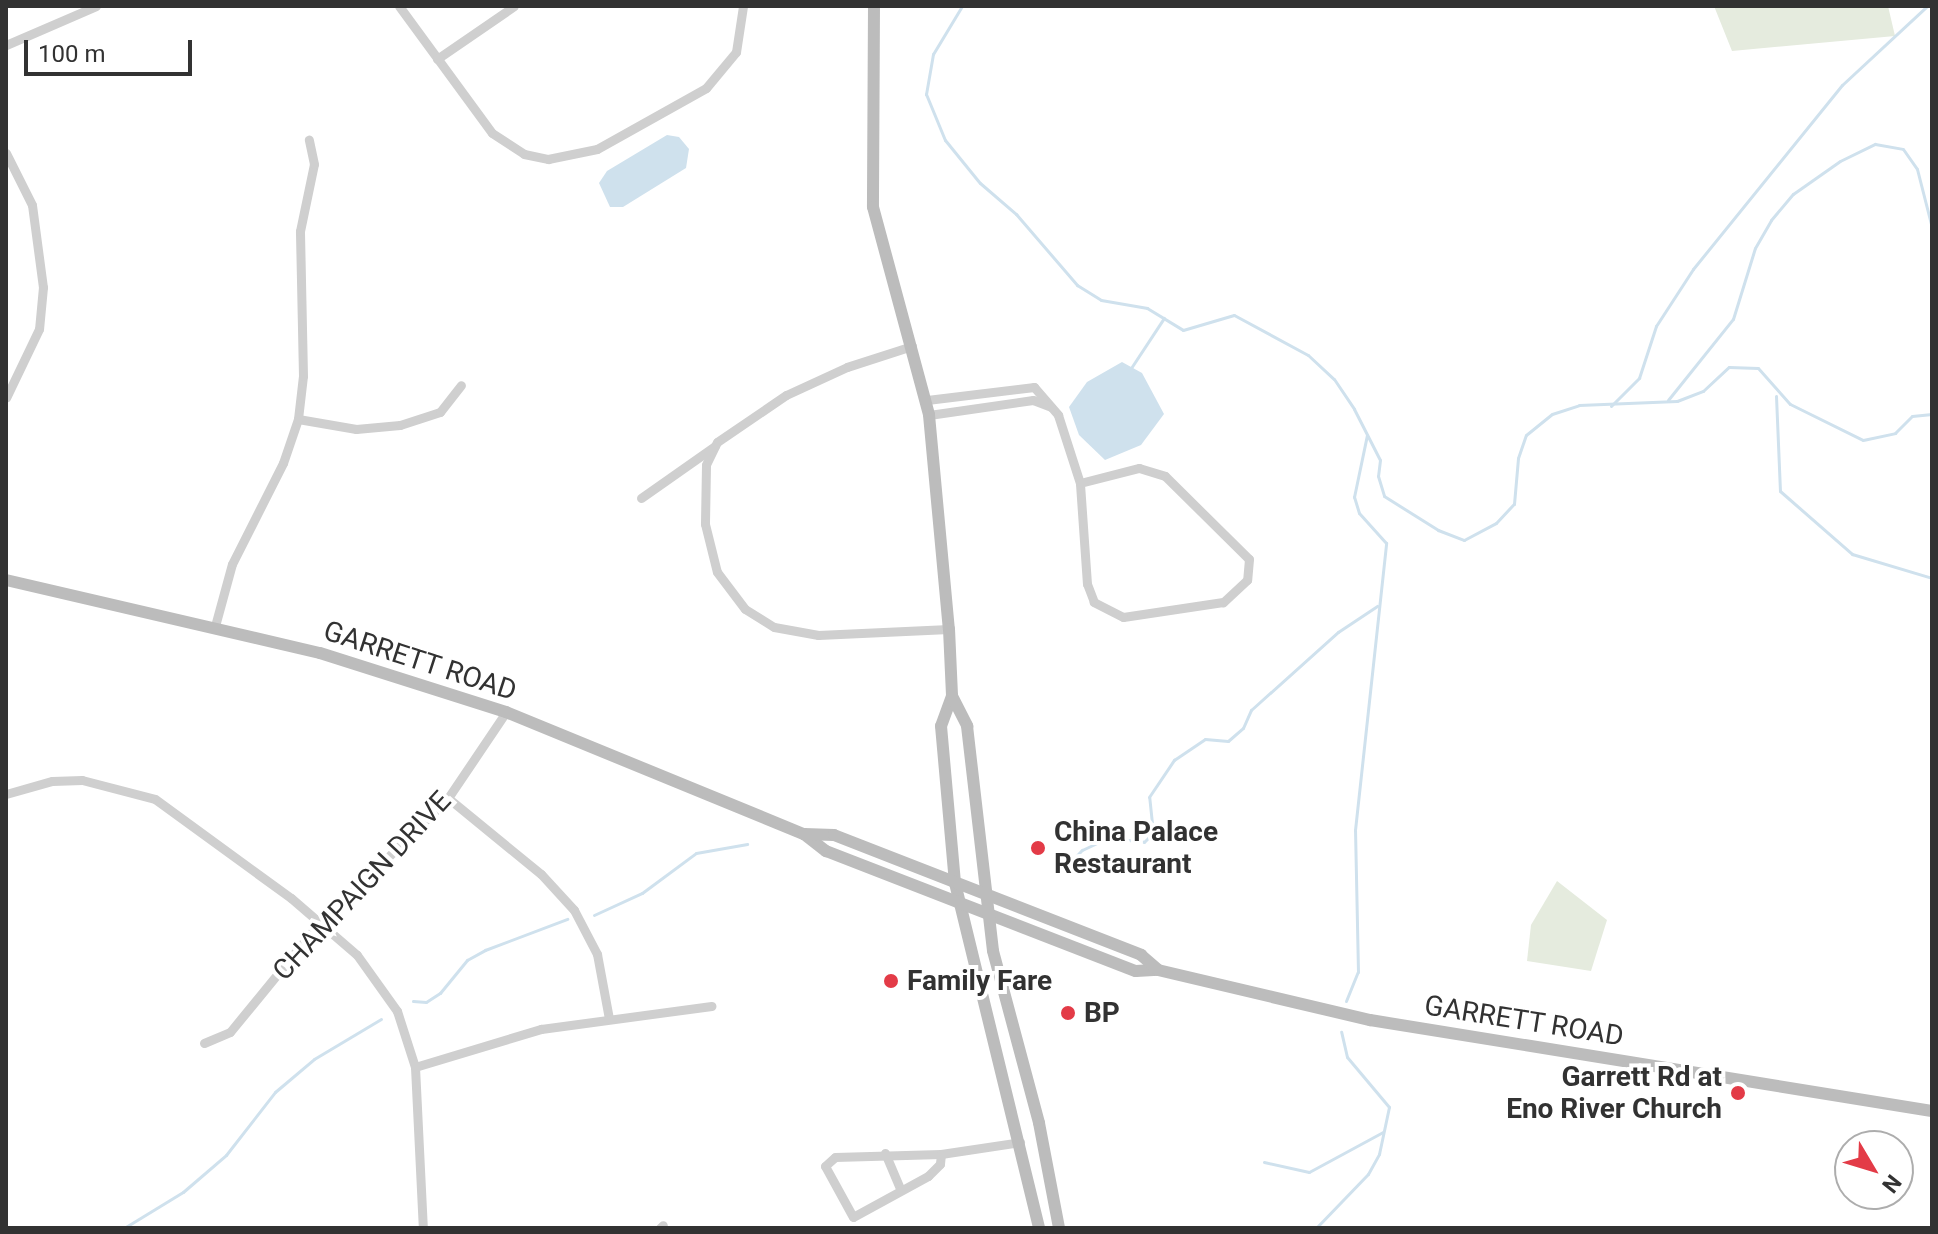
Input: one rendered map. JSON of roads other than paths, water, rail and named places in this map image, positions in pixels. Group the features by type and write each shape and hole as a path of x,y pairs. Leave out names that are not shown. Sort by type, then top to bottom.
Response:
{"street":[{"path":"6,45 96,6"},
{"path":"399,6 502,142 536,157 572,157 615,140 716,80 736,52 743,6"},
{"path":"437,59 514,6"},
{"path":"874,6 873,207 887,271 912,346 929,415 949,629 952,696 941,726 955,883 1039,1228"},
{"path":"215,626 232,564 283,463 298,419 303,376 299,246 314,164 309,140"},
{"path":"6,153 32,205 43,287 39,329 6,398"},
{"path":"641,498 786,395 847,367 912,346"},
{"path":"298,419 356,429 400,425 449,406 461,385"},
{"path":"927,400 1027,386 1043,393 1052,407 1080,483 1088,590 1108,613 1123,617 1215,606 1247,580 1251,565 1245,553 1158,472 1139,468 1080,483"},
{"path":"929,415 1033,400 1052,407"},
{"path":"715,446 706,465 708,541 717,572 754,616 794,634 949,629"},
{"name":"GARRETT ROAD","path":"6,580 215,626 376,668 506,712 804,834 826,851 989,917 1136,971 1158,970 1340,1015 1932,1111"},
{"path":"952,696 967,726 989,917 1059,1228"},
{"name":"CHAMPAIGN DRIVE","path":"204,1043 230,1032 322,922 448,798 506,712"},
{"path":"6,794 52,781 82,780 135,791 171,807 322,922 386,990 415,1067 423,1228"},
{"path":"448,798 541,874 574,910 597,954 609,1019"},
{"name":"GARRETT ROAD","path":"804,834 834,835 1141,955 1158,970"},
{"path":"415,1067 509,1037 609,1019 711,1006"},
{"path":"941,1154 937,1169 900,1189 893,1199 853,1217 829,1180 828,1160 885,1153 941,1154 1020,1142"},
{"path":"885,1153 900,1189"}],"water":[{"path":"667,135 679,137 689,149 686,168 623,207 610,207 599,183 607,171"},
{"path":"1122,362 1142,373 1164,414 1141,445 1105,460 1079,435 1069,407 1087,382"}],"waterway":[{"path":"962,6 933,54 926,94 945,140 980,183 1016,214 1077,285 1101,300 1147,308 1183,330 1234,315 1308,355 1334,379 1354,409 1380,460 1378,476 1384,496 1438,530 1464,540 1496,523 1514,504 1518,458 1526,435 1552,414 1579,405 1677,401 1703,391 1729,367 1758,368 1790,404 1863,440 1895,433 1912,416 1932,414"},
{"path":"1611,406 1639,378 1656,326 1693,269 1842,85 1927,6"},
{"path":"1668,400 1733,319 1755,248 1771,220 1793,194 1840,161 1875,144 1903,149 1917,169 1932,228"},
{"path":"1131,368 1164,318"},
{"path":"1776,396 1780,491 1852,554 1932,578"},
{"path":"1346,1001 1358,972 1355,830 1386,543 1359,513 1354,497 1367,435"},
{"path":"1065,868 1082,850 1108,838 1144,842 1153,833 1149,797 1174,760 1205,739 1228,741 1243,728 1251,710 1338,632 1377,606"},
{"path":"594,915 642,893 696,853 747,844"},
{"path":"413,1001 426,1002 440,993 467,960 485,950 567,919"},
{"path":"124,1228 183,1192 226,1155 275,1092 314,1059 381,1019"},
{"path":"1316,1228 1368,1174 1379,1154 1389,1107 1347,1057 1341,1032"},
{"path":"1264,1162 1309,1172 1383,1132"}],"place":[{"name":"China Palace Restaurant","path":"1038,848"},
{"name":"Family Fare","path":"891,981"},
{"name":"BP","path":"1068,1013"},
{"name":"Garrett Rd at Eno River Church","path":"1738,1093"}]}
